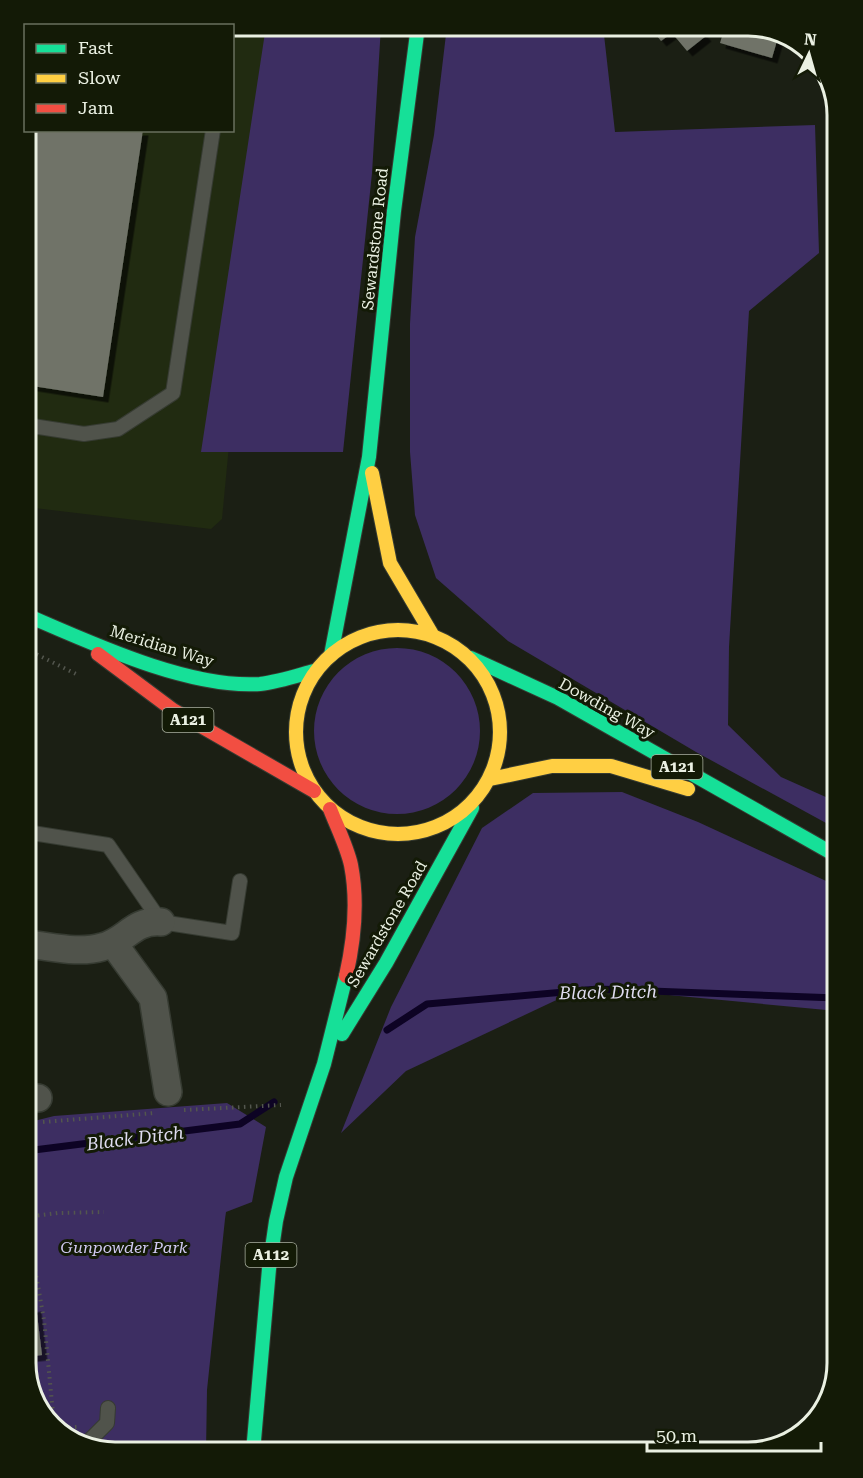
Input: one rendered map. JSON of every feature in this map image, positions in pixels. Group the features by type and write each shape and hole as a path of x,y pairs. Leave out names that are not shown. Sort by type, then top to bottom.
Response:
{"main road":[{"name":"Sewardstone Road","path":"331,655 369,457 394,211 416,36"},
{"name":"Sewardstone Road","path":"369,457 390,563 433,636"},
{"name":"Meridian Way","path":"36,619 72,635 181,673 214,680 253,684 284,680 314,671"},
{"path":"399,630 433,636 466,656 487,681 498,708 501,729 498,759 490,779 477,798 444,824 422,832 384,834 346,821 330,809 314,791 302,769 295,737 296,718 302,696 314,671 331,655 350,641 368,634 399,630"},
{"name":"Meridian Way","path":"72,635 172,710 314,791"},
{"name":"Dowding Way","path":"466,656 558,698 827,851"},
{"name":"Dowding Way","path":"490,779 552,766 611,766 655,777 759,814"},
{"name":"Sewardstone Road","path":"324,1064 390,955 477,798"},
{"name":"Sewardstone Road","path":"254,1442 269,1269 276,1221 286,1177 324,1064 351,959 354,915 351,865 330,809"}],"street":[{"path":"36,945 88,950 113,943 146,921 161,922"},
{"path":"113,943 153,998 168,1092"}],"lane":[{"path":"36,427 84,434 118,429 173,393 213,132"},
{"path":"36,834 108,845 161,922 232,933 240,882"},
{"path":"92,1438 107,1423 108,1408"}],"path":[{"path":"36,1216 104,1212"},
{"path":"36,1274 44,1320 53,1411"}],"shaded area":[{"path":"234,36 268,36 222,519 211,529 36,508 36,132 234,132"}],"green space":[{"path":"264,36 380,36 372,173 343,452 201,452"},
{"path":"446,36 604,36 615,132 815,125 819,253 749,311 729,647 728,725 781,777 827,798 827,824 696,752 508,641 436,578 415,515 410,452 410,324 415,237 434,135"},
{"path":"397,648 429,654 456,672 474,699 480,731 474,763 456,790 429,808 397,814 365,808 338,790 320,763 314,731 320,699 338,672 365,654"},
{"path":"622,792 698,822 827,881 827,1010 584,987 406,1071 341,1133 391,1007 482,828 533,793"},
{"name":"Gunpowder Park","path":"227,1103 266,1127 252,1202 226,1212 207,1390 206,1442 110,1442 90,1438 71,1429 49,1407 44,1398 36,1363 36,1120 54,1116"}],"building":[{"path":"657,36 668,36 661,41"},
{"path":"674,36 706,36 687,51"},
{"path":"722,36 753,36 777,42 772,58 720,43"},
{"path":"36,132 143,132 103,397 36,387"},
{"path":"36,1306 42,1355 36,1356"}],"waterway":[{"name":"Black Ditch","path":"387,1030 427,1004 598,989 827,998"},
{"name":"Black Ditch","path":"36,1150 240,1124 274,1102"}],"traffic: fast":[{"path":"331,655 369,457 394,211 417,36"},
{"path":"36,619 141,662 203,679 232,684 260,684 314,671"},
{"path":"471,658 558,698 827,850"},
{"path":"342,1034 386,963 472,808"},
{"path":"254,1442 269,1269 276,1221 286,1177 324,1064 346,976"}],"traffic: slow":[{"path":"372,473 390,563 433,636"},
{"path":"388,630 408,630 428,634 446,642 463,653 477,667 496,702 500,732 496,762 488,780 477,797 463,811 428,830 408,834 388,834 368,830 350,822 333,811 319,797 300,762 296,742 296,722 300,702 308,684 319,667 333,653 368,634 388,630"},
{"path":"490,779 552,766 611,766 688,789"}],"traffic: jam":[{"path":"98,654 173,710 314,791"},
{"path":"330,809 347,851 353,879 354,921 346,976"}]}
